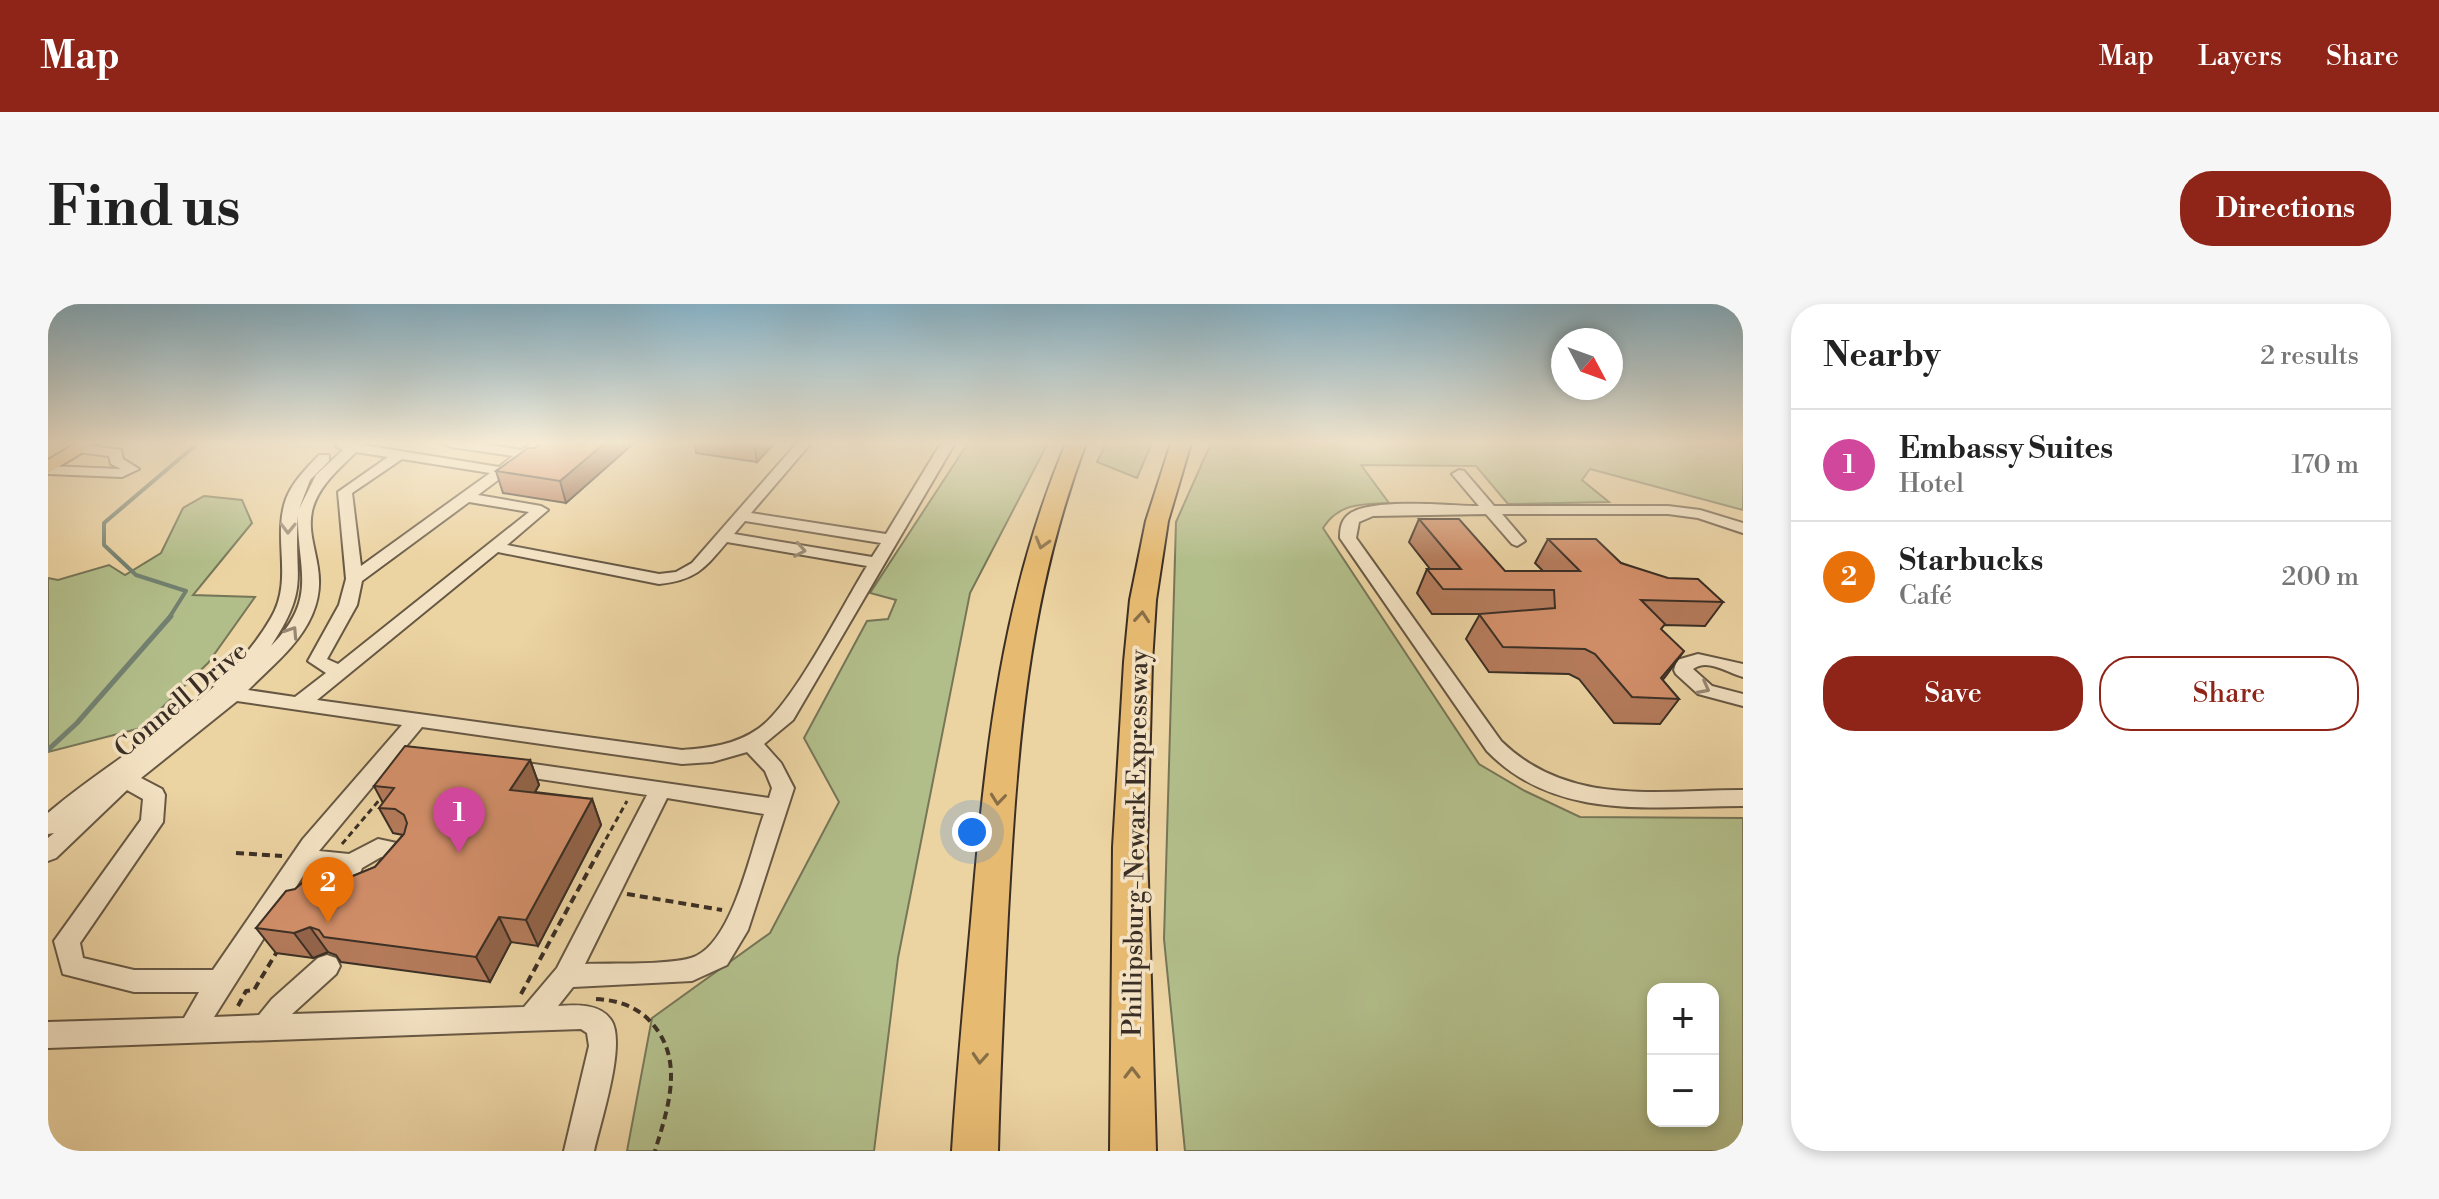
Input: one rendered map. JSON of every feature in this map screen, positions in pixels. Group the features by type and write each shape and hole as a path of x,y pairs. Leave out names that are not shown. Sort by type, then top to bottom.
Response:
{"highway":[{"path":"975,1151 997,806 1019,624 1061,483"},
{"name":"Phillipsburg-Newark Expressway","path":"1133,1151 1130,847 1138,662 1143,600 1157,521 1169,483"}],"street":[{"name":"Connell Drive","path":"48,826 119,776 284,645 304,613 313,576 305,511 319,483"},
{"path":"340,672 320,665 317,656 348,605 354,579 345,492 359,483"},
{"path":"354,579 485,483"},
{"path":"495,547 667,580 693,570 769,483"},
{"path":"224,694 682,757 723,753 751,743 774,729 786,715 926,483"},
{"path":"1466,483 1517,541"},
{"path":"299,704 541,510 466,497"},
{"path":"1743,528 1700,514 1668,510 1490,510 1371,511 1349,521 1346,530 1348,538 1494,746 1525,772 1572,793 1594,798 1743,798"},
{"path":"740,516 892,540"},
{"path":"723,537 879,563"},
{"path":"1743,655 1720,662 1689,661 1683,670 1705,690 1743,700"},
{"path":"1720,662 1743,671"},
{"path":"191,1031 220,981 302,858 417,720"},
{"path":"566,976 692,970 718,957 742,913 779,808 783,788 774,768 751,743"},
{"path":"392,751 423,755"},
{"path":"487,764 779,808"},
{"path":"119,776 154,795 152,822 67,941 72,966 134,981 220,981"},
{"name":"Connell Drive","path":"48,852 119,776"},
{"path":"524,1010 566,976 661,789"},
{"path":"302,858 341,862 378,848 398,851 402,856"},
{"path":"341,862 346,881 351,886 368,889 380,884"},
{"path":"266,1028 281,1007 327,966"},
{"path":"48,1035 266,1028 524,1010 584,1017 600,1026 603,1046 579,1151"}],"path":[{"path":"341,862 386,791"},
{"path":"524,1010 580,887 631,794"},
{"path":"236,853 302,858"},
{"path":"580,887 742,913"},
{"path":"236,1009 246,991 254,990 284,939"}],"green space":[{"path":"942,483 1027,483 970,593 898,958 874,1151 627,1151 652,1018 770,933 839,802 804,738 867,621 888,619 896,600 870,593"},
{"path":"1193,483 1374,483 1389,503 1344,509 1323,528 1479,764 1525,791 1580,817 1743,818 1743,1151 1185,1151 1164,939 1176,522"},
{"path":"1490,483 1585,483 1609,502 1508,504"},
{"path":"1640,483 1743,483 1743,510"},
{"path":"204,496 242,500 252,523 193,595 255,597 208,663 141,728 48,752 48,578 58,580 109,565 125,575 161,553 183,508"}],"building":[{"path":"1419,519 1459,519 1505,571 1580,571 1548,539 1596,539 1621,563 1668,578 1698,579 1723,602 1641,600 1665,624 1661,629 1684,651 1661,678 1679,699 1632,697 1595,654 1585,649 1503,647 1479,614 1555,608 1554,590 1443,589 1427,569 1461,569"},
{"path":"405,746 530,760 510,790 592,799 526,920 499,917 476,957 324,937 319,930 310,927 294,933 256,928 286,891 295,889 310,876 353,876 375,867 404,834 407,823 404,815 395,809 379,808 394,788 374,786"}],"waterway":[{"path":"152,483 104,523 104,545 136,575 186,591 169,618"},
{"path":"48,750 77,723 171,616"}],"place":[{"name":"Embassy Suites","path":"459,853"},
{"name":"Starbucks","path":"328,923"}]}
